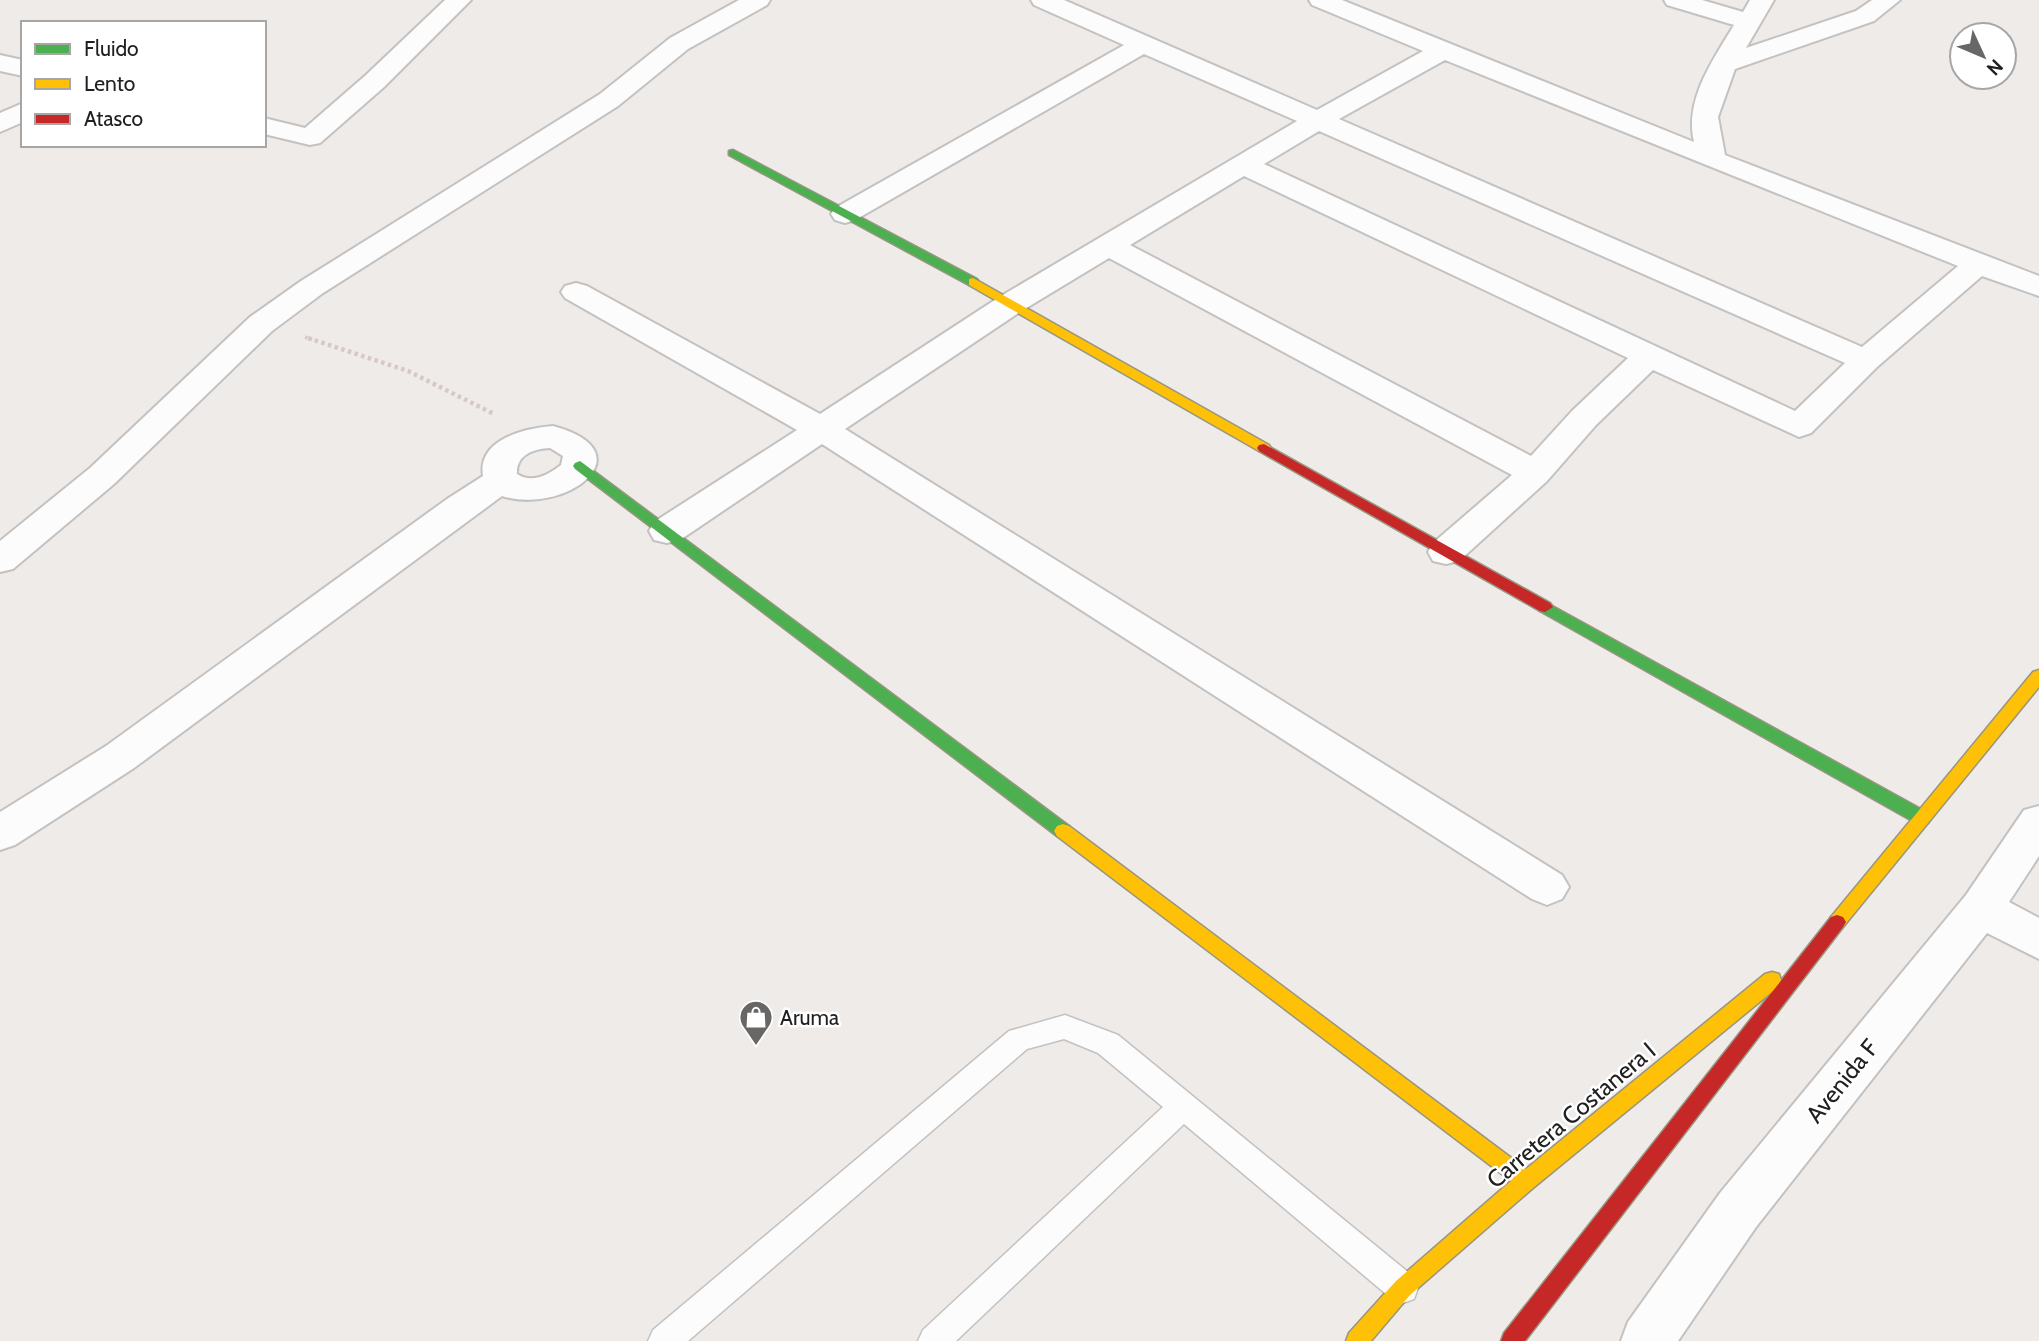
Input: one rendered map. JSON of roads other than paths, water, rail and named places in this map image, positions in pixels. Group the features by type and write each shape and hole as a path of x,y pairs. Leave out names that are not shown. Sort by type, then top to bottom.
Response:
{"street":[{"path":"266,127 310,138 375,81 459,0"},
{"path":"0,560 102,476 261,324 312,287 609,100 645,66 680,40 758,0"},
{"path":"1043,0 1866,360"},
{"path":"1321,0 1713,160 2039,287"},
{"path":"1675,0 1756,11 1713,89 1705,116 1706,138 1713,160"},
{"path":"1727,63 1865,16 1888,0"},
{"path":"845,214 1143,44"},
{"path":"667,531 1012,303 1318,120 1443,50"},
{"path":"0,63 21,68"},
{"path":"0,124 21,112"},
{"path":"733,152 1012,303 1446,552 1922,818"},
{"path":"1243,165 1799,426 1866,360 1979,263"},
{"path":"1108,245 1535,473"},
{"path":"576,292 821,429 1546,887"},
{"path":"1446,552 1535,473 1584,418 1650,355"},
{"path":"553,438 576,447 581,456 580,466 559,485 543,490 512,487 501,480 498,470 500,460 522,443 553,438"},
{"path":"580,466 1525,1181"},
{"path":"0,833 120,757 459,506 501,480"},
{"name":"Carretera Costanera I","path":"1512,1341 1825,936 2039,676"},
{"name":"Avenida F","path":"1647,1341 1738,1210 1981,908 2039,822"},
{"path":"1981,908 2039,940"},
{"name":"Carretera Costanera I","path":"1357,1341 1403,1288 1525,1181 1825,936"}],"lane":[{"path":"664,1341 1019,1039 1065,1027 1108,1044 1403,1288"},
{"path":"933,1341 1184,1106"}],"place":[{"name":"Aruma","path":"756,1047"}]}
